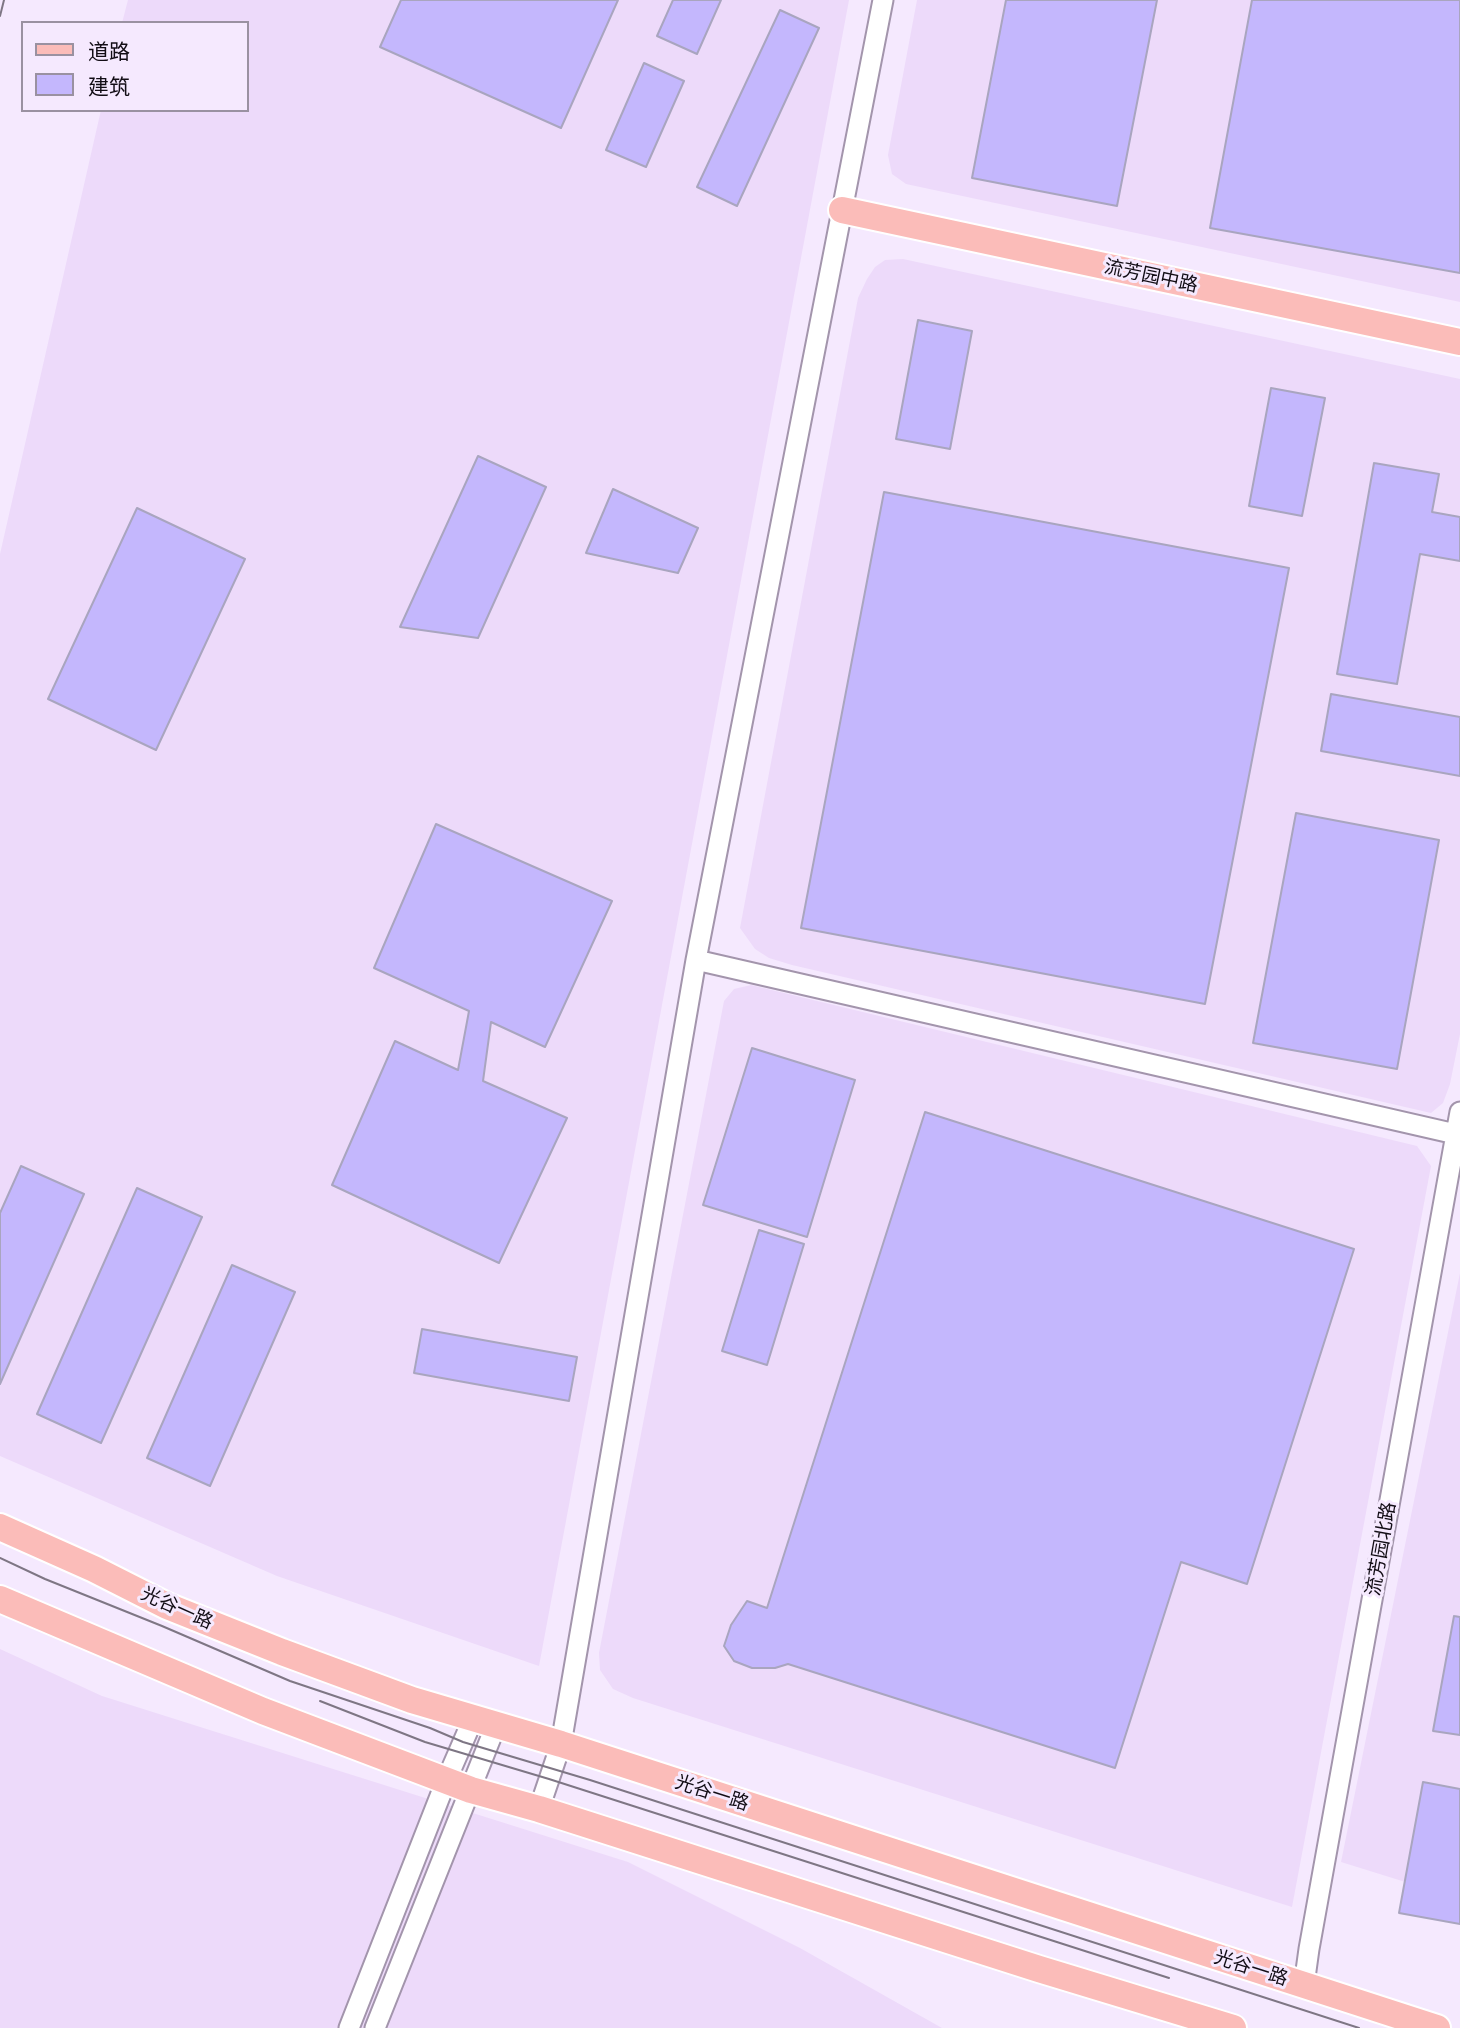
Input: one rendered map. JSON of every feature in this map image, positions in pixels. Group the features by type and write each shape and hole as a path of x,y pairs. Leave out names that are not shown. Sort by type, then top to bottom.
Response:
{"main road":[{"name":"流芳园中路","path":"842,210 1460,342"},
{"name":"光谷一路","path":"0,1527 94,1569 167,1606 412,1700 561,1744 1437,2028"},
{"path":"0,1599 263,1711 471,1790 539,1809 1039,1969 1233,2028"}],"street":[{"path":"539,1809 561,1744 696,960 883,0"},
{"path":"696,960 1458,1135"},
{"name":"流芳园北路","path":"1304,1986 1460,1112"},
{"path":"349,2028 446,1781 484,1722"},
{"path":"375,2028 471,1790 484,1722"}],"shaded area":[{"path":"128,0 849,0 539,1666 277,1576 0,1456 0,554 101,112 248,112 248,21 123,21"},
{"path":"917,0 1460,0 1460,302 906,184 892,174 888,155"},
{"path":"903,259 1460,379 1460,1034 1450,1084 1443,1103 1431,1113 792,965 769,958 755,949 740,928 858,298 875,267 885,260"},
{"path":"751,985 1417,1146 1431,1166 1292,1907 633,1698 613,1689 600,1670 599,1653 724,1001 734,989"},
{"path":"1460,1273 1460,1899 1341,1862"},
{"path":"0,1649 102,1696 628,1862 800,1948 942,2028 0,2028"}],"building":[{"path":"401,0 618,0 561,128 380,47"},
{"path":"673,0 721,0 697,54 657,36"},
{"path":"1006,0 1157,0 1117,206 972,178"},
{"path":"1252,0 1460,0 1460,273 1210,228"},
{"path":"780,10 819,28 737,206 697,187"},
{"path":"644,63 684,81 646,167 606,150"},
{"path":"918,320 972,331 950,449 896,439"},
{"path":"1271,388 1325,398 1302,516 1249,506"},
{"path":"478,456 546,487 478,638 400,627"},
{"path":"1374,463 1439,474 1432,512 1460,517 1460,561 1420,554 1397,684 1337,674"},
{"path":"613,489 698,528 678,573 586,553"},
{"path":"884,492 1289,568 1205,1004 801,928"},
{"path":"137,508 245,559 156,750 48,699"},
{"path":"1331,694 1460,717 1460,776 1321,751"},
{"path":"1296,813 1439,840 1397,1069 1253,1043"},
{"path":"436,824 612,901 545,1047 491,1022 483,1081 567,1118 499,1263 332,1185 395,1041 458,1070 469,1011 374,968"},
{"path":"752,1048 855,1080 807,1237 703,1205"},
{"path":"925,1112 1354,1249 1247,1584 1181,1562 1115,1768 788,1664 775,1668 752,1668 734,1661 724,1646 731,1625 747,1601 767,1608"},
{"path":"21,1166 84,1194 0,1384 0,1213"},
{"path":"137,1188 202,1217 101,1443 37,1414"},
{"path":"759,1230 804,1244 767,1365 722,1351"},
{"path":"232,1265 295,1292 210,1486 147,1458"},
{"path":"422,1329 577,1357 569,1401 414,1373"},
{"path":"1454,1616 1460,1617 1460,1735 1433,1731"},
{"path":"1423,1782 1460,1789 1460,1924 1399,1913"}],"tram line":[{"path":"0,16 4,0"},
{"path":"0,1558 290,1681 430,1728 463,1742 590,1780 1359,2028"},
{"path":"320,1701 425,1742 549,1779 1169,1978"}]}
